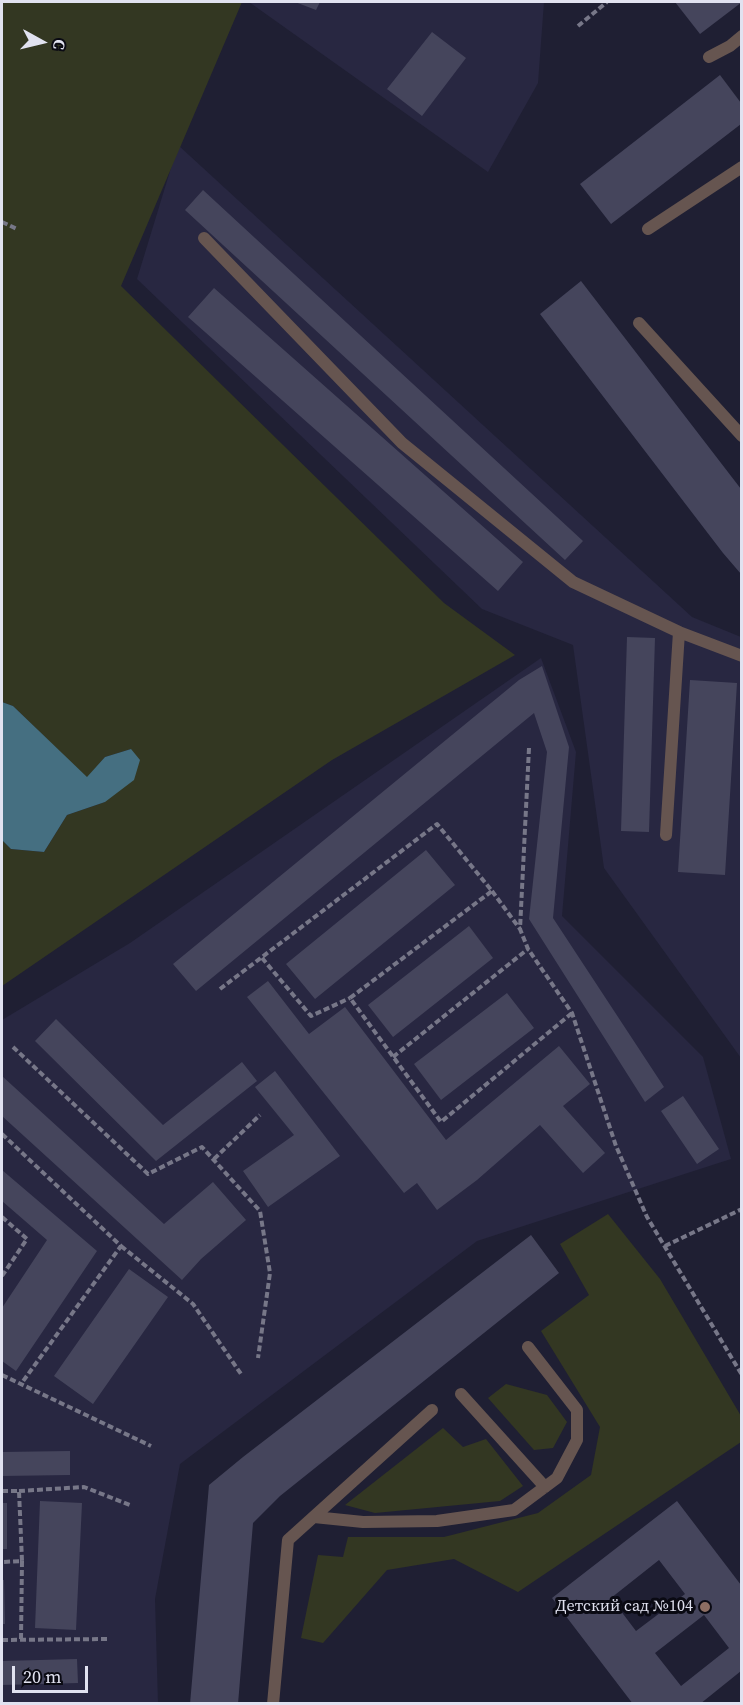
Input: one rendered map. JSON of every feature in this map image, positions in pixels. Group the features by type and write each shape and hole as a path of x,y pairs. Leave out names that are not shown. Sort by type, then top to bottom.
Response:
{"lane":[{"path":"709,57 730,46 741,36"},
{"path":"648,229 741,166"},
{"path":"204,238 402,443 573,582 679,632 741,656"},
{"path":"639,323 741,436"},
{"path":"666,835 679,632"},
{"path":"314,1517 363,1522 437,1521 514,1509 557,1478 577,1440 577,1410 528,1347"},
{"path":"460,1394 545,1487"},
{"path":"273,1704 288,1540 432,1410"}],"path":[{"path":"578,26 607,2"},
{"path":"2,222 17,230"},
{"path":"520,929 529,748"},
{"path":"220,988 437,824 520,929 528,950 572,1013 616,1146 647,1217 741,1375"},
{"path":"262,957 311,1016 350,998 492,891"},
{"path":"393,1057 528,950"},
{"path":"350,998 441,1122 572,1013"},
{"path":"12,1047 148,1174 202,1147 260,1211 270,1273 258,1358"},
{"path":"213,1160 260,1115"},
{"path":"2,1134 121,1246 193,1304 241,1374"},
{"path":"665,1246 741,1209"},
{"path":"2,1217 27,1239 2,1276"},
{"path":"21,1384 121,1246"},
{"path":"2,1375 151,1446"},
{"path":"2,1491 84,1487 130,1505"},
{"path":"19,1491 21,1639"},
{"path":"2,1562 21,1561"},
{"path":"2,1640 110,1639"}],"shaded area":[{"path":"249,2 544,2 538,83 488,172"},
{"path":"178,145 692,617 741,637 741,1058 604,868 573,645 482,609 137,279"},
{"path":"541,658 576,752 562,916 703,1057 731,1159 477,1241 180,1464 155,1599 158,1703 2,1704 2,1020 130,943"}],"green space":[{"path":"2,2 242,2 121,286 444,603 515,655 332,760 2,986 2,840 11,849 44,852 67,815 105,802 131,749 105,757 87,778 13,706 2,702"},
{"path":"608,1214 660,1279 741,1416 741,1442 518,1592 454,1559 387,1570 323,1643 301,1638 318,1555 343,1557 348,1537 444,1537 538,1513 591,1475 600,1427 541,1331 589,1295 560,1244"},
{"path":"506,1384 547,1395 567,1422 553,1448 534,1450 488,1398"},
{"path":"443,1428 463,1447 486,1439 523,1486 500,1501 375,1513 345,1505"}],"water":[{"path":"2,702 13,706 87,777 105,757 131,749 140,760 134,780 105,802 67,815 44,852 11,849 2,840"}],"building":[{"path":"295,2 320,2 316,10"},
{"path":"675,2 742,2 700,34"},
{"path":"432,32 466,58 422,116 387,89"},
{"path":"720,75 741,103 741,124 611,224 580,184"},
{"path":"203,190 583,541 565,560 185,210"},
{"path":"581,281 741,489 741,574 540,314"},
{"path":"214,288 523,562 498,591 188,317"},
{"path":"627,637 655,638 649,832 621,831"},
{"path":"542,666 569,747 553,918 664,1087 645,1102 529,919 547,752 534,713 196,991 173,964 519,680"},
{"path":"690,680 737,683 725,875 678,872"},
{"path":"426,850 455,885 315,999 286,964"},
{"path":"469,926 493,958 393,1037 368,1005"},
{"path":"268,981 309,1034 345,1007 446,1140 559,1046 590,1084 563,1106 605,1153 583,1173 540,1125 477,1180 437,1210 417,1183 404,1193 247,997"},
{"path":"507,993 534,1028 441,1100 414,1064"},
{"path":"56,1019 163,1125 242,1062 257,1081 156,1161 35,1041"},
{"path":"275,1071 340,1156 268,1207 243,1171 294,1135 255,1087"},
{"path":"2,1076 164,1224 213,1182 246,1220 201,1259 182,1280 2,1116"},
{"path":"683,1096 719,1149 697,1164 661,1111"},
{"path":"2,1170 97,1251 16,1371 2,1361 2,1308 47,1240 2,1201"},
{"path":"531,1235 559,1273 280,1496 253,1523 238,1704 190,1704 209,1485"},
{"path":"129,1269 168,1297 93,1404 54,1376"},
{"path":"70,1451 70,1475 2,1476 2,1452"},
{"path":"40,1501 82,1503 76,1630 35,1628"},
{"name":"Детский сад №104","path":"677,1501 741,1585 741,1671 700,1704 633,1704 552,1598","holes":["659,1560 685,1594 636,1631 611,1598","704,1615 729,1648 681,1686 655,1653"]},
{"path":"2,1503 7,1503 7,1549 2,1549"},
{"path":"2,1580 4,1580 5,1624 2,1624"},
{"path":"77,1659 78,1683 2,1685 2,1661"}],"place":[{"name":"Детский сад №104","path":"705,1607"}]}
